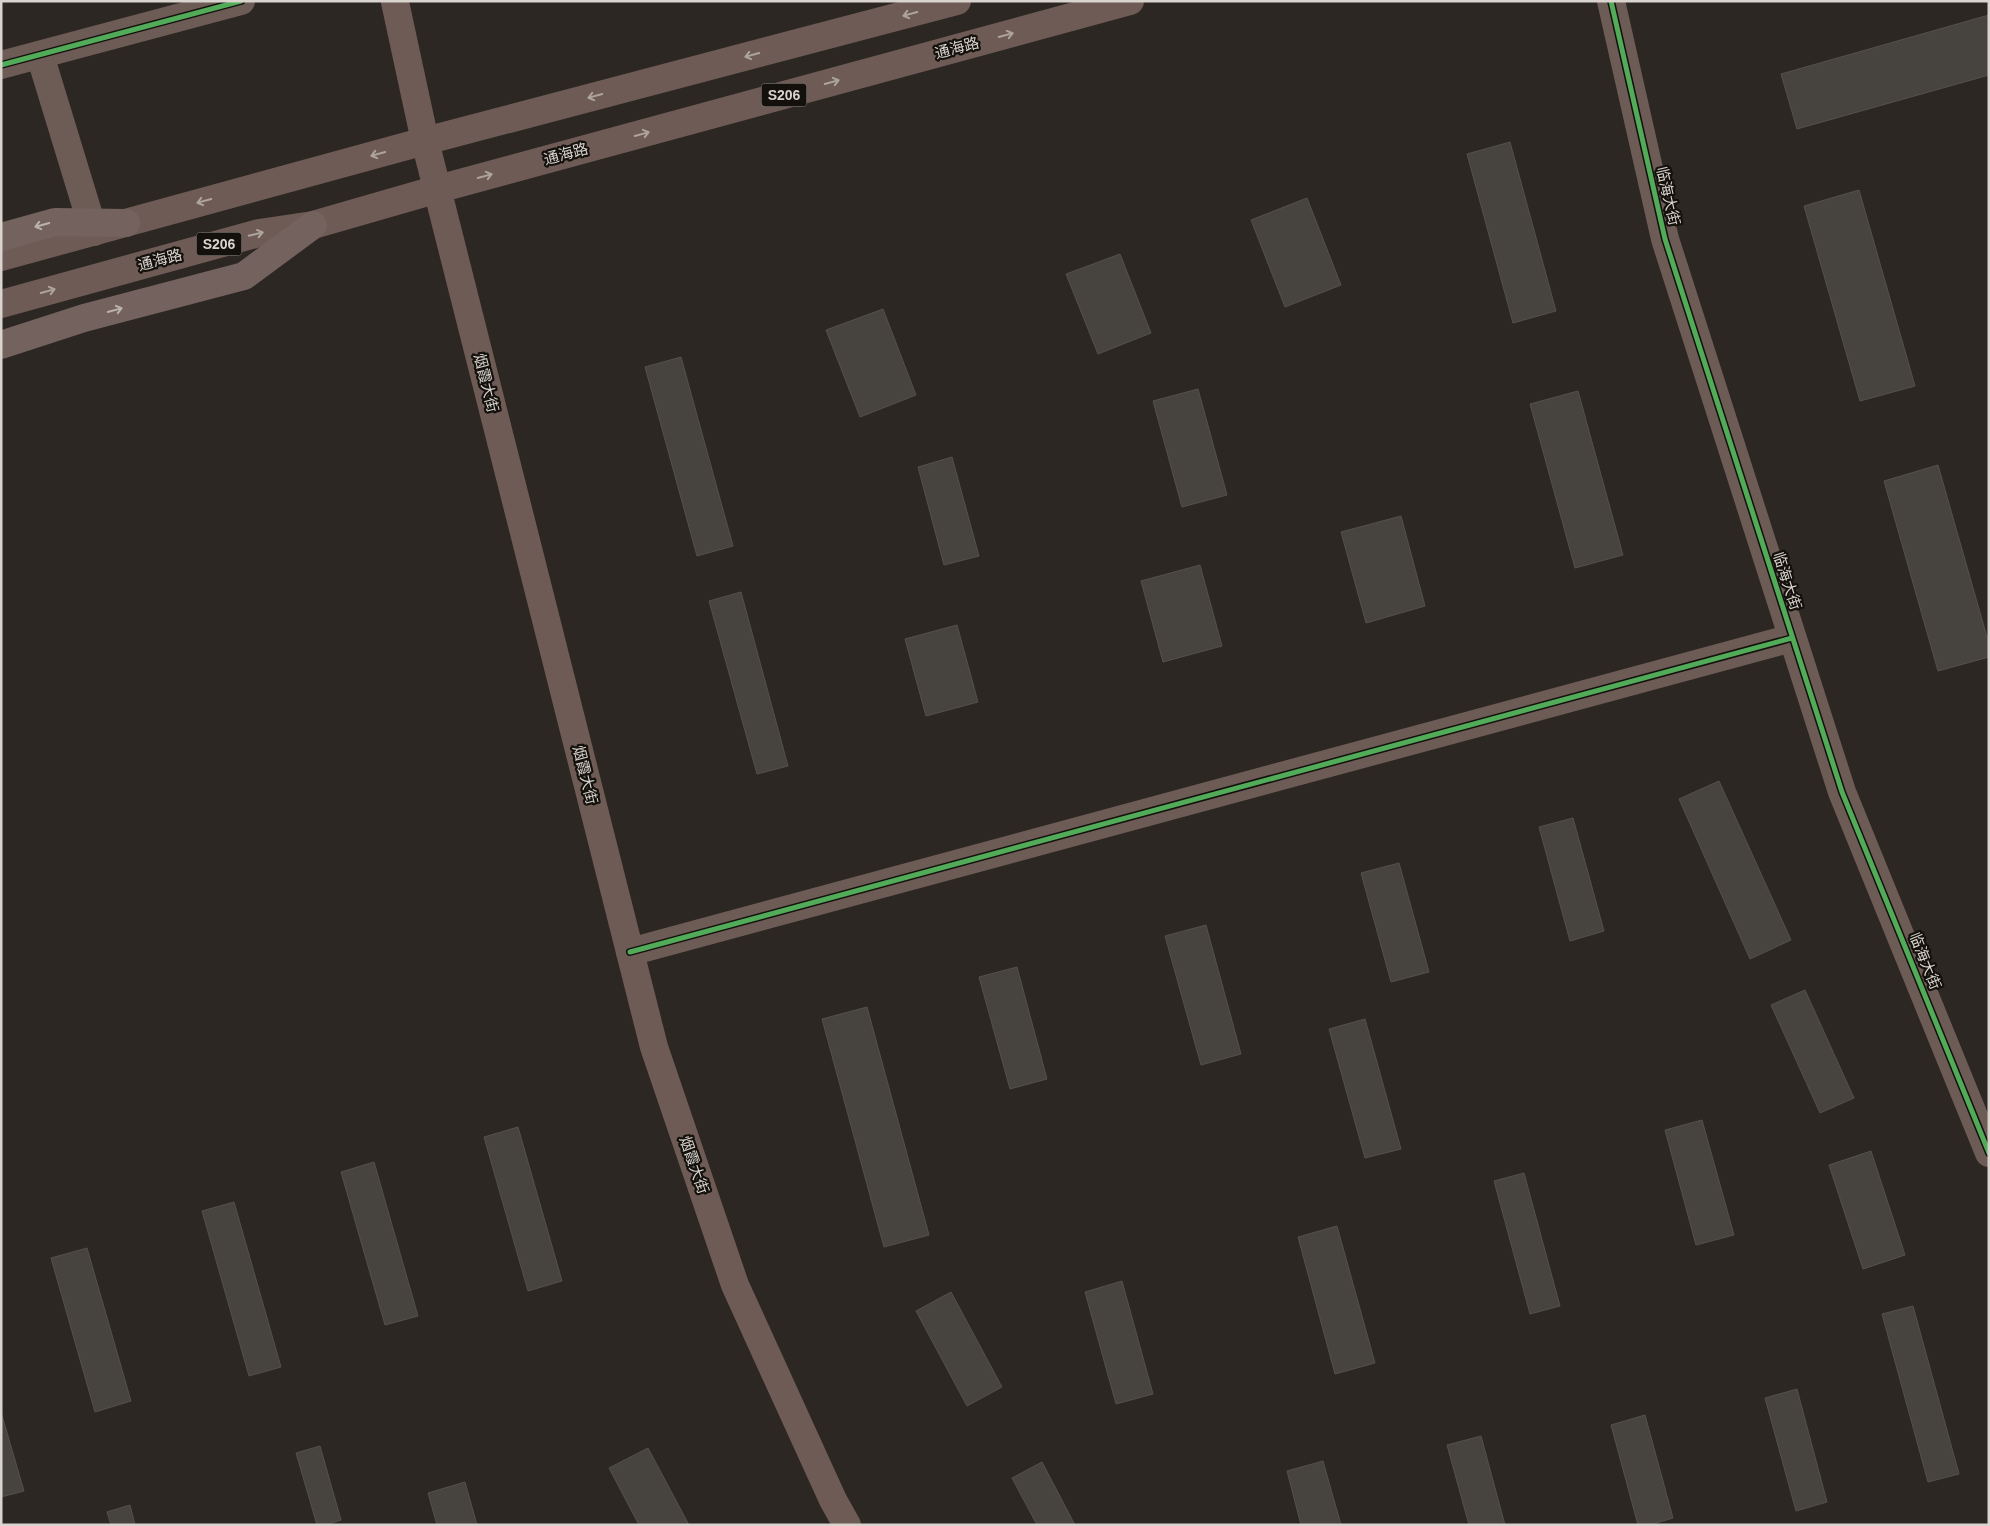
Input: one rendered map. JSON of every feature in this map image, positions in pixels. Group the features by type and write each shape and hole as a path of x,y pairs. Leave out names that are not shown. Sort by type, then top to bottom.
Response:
{"highway":[{"path":"1,237 54,222 92,227 126,223"},
{"path":"1,345 84,318 244,276 314,225"}],"main road":[{"path":"126,223 425,141 957,1"},
{"name":"通海路","path":"1,304 259,233 314,225 438,189 1130,1"},
{"name":"烟霞大街","path":"394,2 425,141 654,1047 735,1285 833,1500 847,1525"},
{"path":"1,257 92,227"}],"street":[{"path":"1,65 241,1"},
{"name":"临海大街","path":"1611,1 1665,239 1842,792 1989,1153"},
{"path":"40,55 92,227"},
{"path":"630,952 1792,638"}],"building":[{"path":"1989,15 1989,75 1797,129 1781,74"},
{"path":"1510,142 1556,311 1513,323 1467,154"},
{"path":"1859,190 1915,386 1860,401 1804,206"},
{"path":"1307,198 1341,285 1285,307 1251,220"},
{"path":"1120,254 1151,333 1098,354 1066,274"},
{"path":"883,309 916,395 860,417 826,330"},
{"path":"681,357 733,546 697,556 645,367"},
{"path":"1198,389 1227,495 1182,507 1153,401"},
{"path":"1578,391 1623,555 1575,568 1530,404"},
{"path":"952,457 979,556 944,565 918,467"},
{"path":"1938,465 1989,644 1989,657 1938,671 1884,481"},
{"path":"1401,516 1425,606 1366,623 1341,532"},
{"path":"1200,565 1222,646 1163,662 1141,581"},
{"path":"741,592 788,766 757,774 709,601"},
{"path":"957,625 978,702 926,716 905,639"},
{"path":"1719,781 1791,940 1750,959 1679,799"},
{"path":"1573,818 1604,931 1570,941 1539,827"},
{"path":"1399,863 1429,972 1391,982 1361,873"},
{"path":"1206,925 1241,1054 1201,1065 1165,936"},
{"path":"1017,967 1047,1079 1010,1089 979,977"},
{"path":"1805,990 1854,1098 1820,1113 1771,1005"},
{"path":"867,1007 929,1235 884,1247 822,1019"},
{"path":"1365,1019 1401,1149 1365,1158 1329,1029"},
{"path":"1702,1120 1734,1235 1696,1245 1665,1130"},
{"path":"518,1127 562,1281 528,1291 484,1137"},
{"path":"1871,1151 1905,1255 1863,1269 1829,1165"},
{"path":"374,1162 418,1316 385,1325 341,1172"},
{"path":"1524,1173 1560,1306 1530,1314 1494,1181"},
{"path":"234,1202 281,1367 249,1376 202,1211"},
{"path":"1337,1226 1375,1363 1335,1374 1298,1237"},
{"path":"87,1248 131,1401 95,1412 51,1258"},
{"path":"1122,1281 1153,1394 1116,1404 1085,1292"},
{"path":"951,1292 1002,1387 967,1406 916,1311"},
{"path":"1913,1306 1959,1474 1928,1482 1882,1314"},
{"path":"1797,1389 1827,1502 1796,1511 1765,1398"},
{"path":"1,1412 24,1491 1,1497"},
{"path":"1645,1415 1673,1518 1649,1525 1638,1525 1611,1425"},
{"path":"1481,1436 1505,1525 1469,1525 1447,1445"},
{"path":"320,1446 341,1520 325,1525 317,1525 296,1453"},
{"path":"648,1448 689,1525 639,1525 609,1468"},
{"path":"1323,1461 1341,1525 1301,1525 1287,1471"},
{"path":"1042,1462 1075,1525 1037,1525 1012,1478"},
{"path":"465,1482 477,1525 437,1525 428,1493"},
{"path":"130,1505 135,1525 111,1525 107,1512"}],"cycle path":[{"path":"1,65 241,1"},
{"path":"1611,1 1665,239 1842,792 1989,1153"},
{"path":"630,952 1792,638"}]}
